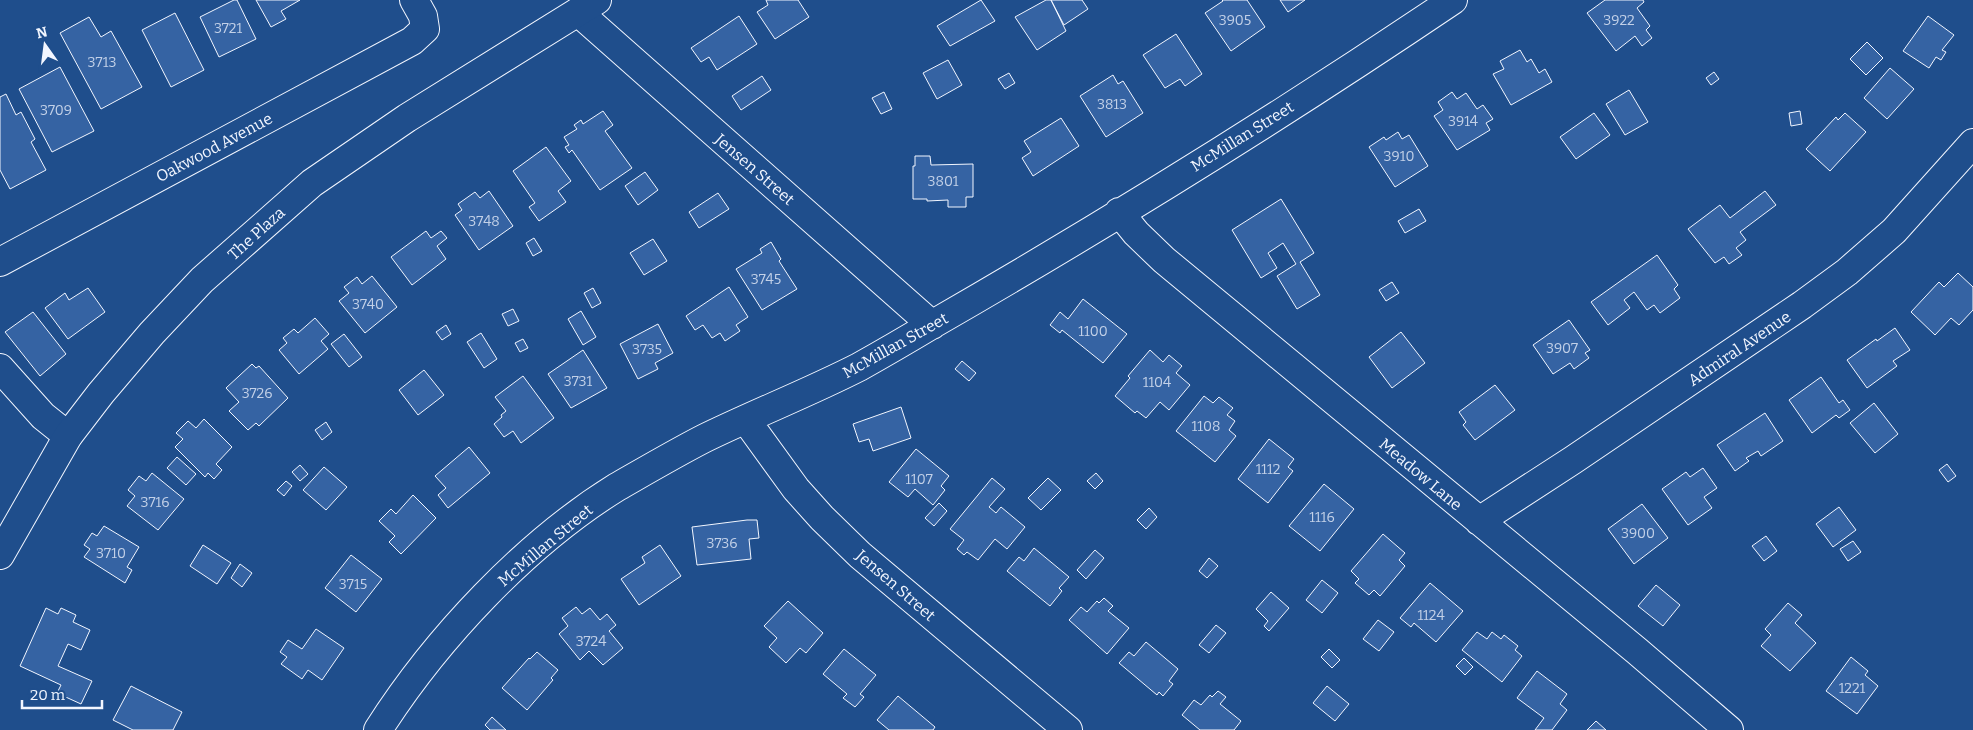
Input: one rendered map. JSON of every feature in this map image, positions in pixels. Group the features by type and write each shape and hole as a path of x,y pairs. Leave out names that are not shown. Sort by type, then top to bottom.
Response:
{"street":[{"name":"Oakwood Avenue","path":"0,262 407,44 425,29 423,16 414,0"},
{"name":"McMillan Street","path":"378,730 416,676 480,601 549,537 615,489 701,440 857,368 932,325 1372,55 1453,0"},
{"name":"Jensen Street","path":"587,6 932,325"},
{"name":"The Plaza","path":"0,555 68,436 100,393 152,333 202,280 312,183 407,118 587,6"},
{"name":"Admiral Avenue","path":"1479,521 1786,316 1847,272 1894,231 1973,143"},
{"name":"Meadow Lane","path":"1119,212 1136,234 1164,260 1637,651 1729,730"},
{"path":"0,368 43,416 68,436"},
{"name":"Jensen Street","path":"746,420 796,489 822,518 860,555 1068,730"}],"building":[{"path":"237,0 256,39 219,57 200,17"},
{"path":"256,0 300,0 281,11 286,19 271,27"},
{"path":"766,0 798,0 809,17 775,39 757,12 768,5"},
{"path":"981,0 995,21 950,46 937,26"},
{"path":"1046,0 1051,0 1066,31 1037,50 1015,17"},
{"path":"1051,0 1082,0 1088,9 1064,25"},
{"path":"1222,0 1247,0 1265,27 1231,51 1205,13"},
{"path":"1280,0 1305,0 1288,12"},
{"path":"1605,0 1643,0 1644,2 1637,8 1650,26 1646,30 1652,38 1642,46 1635,36 1616,51 1587,13"},
{"path":"175,13 204,70 171,87 142,30"},
{"path":"739,16 757,44 717,70 709,57 701,62 691,48"},
{"path":"1928,16 1954,35 1942,50 1946,52 1941,60 1936,57 1929,68 1903,51"},
{"path":"89,17 101,37 111,31 142,87 101,109 60,33"},
{"path":"1176,34 1202,74 1185,86 1180,79 1165,88 1143,55"},
{"path":"1867,42 1883,58 1866,75 1850,59"},
{"path":"1520,50 1527,62 1531,59 1539,73 1545,69 1552,82 1511,105 1493,74 1504,69 1500,61"},
{"path":"948,60 962,85 937,99 923,73"},
{"path":"60,67 94,131 52,152 19,89"},
{"path":"1890,68 1914,89 1887,119 1864,98"},
{"path":"1714,72 1719,79 1711,85 1706,78"},
{"path":"1009,73 1015,83 1005,89 998,79"},
{"path":"1113,75 1118,84 1123,81 1143,113 1106,137 1080,96"},
{"path":"762,76 771,90 741,110 732,96"},
{"path":"1629,90 1648,122 1625,135 1606,104"},
{"path":"884,92 892,109 881,114 872,98"},
{"path":"1452,92 1457,99 1466,93 1477,109 1483,105 1493,119 1486,123 1490,130 1457,150 1434,116 1443,110 1438,102"},
{"path":"6,94 16,115 21,112 35,139 31,142 46,170 10,189 0,170 0,97"},
{"path":"603,111 613,125 605,131 632,168 600,190 572,150 569,153 565,147 569,145 564,137 577,129 574,125 581,120 583,124"},
{"path":"1800,111 1802,124 1791,126 1789,113"},
{"path":"1594,113 1610,135 1576,159 1560,137"},
{"path":"1845,113 1866,132 1830,171 1806,149 1836,117 1838,120"},
{"path":"1061,118 1079,146 1033,176 1022,158 1031,152 1024,141"},
{"path":"1398,132 1402,139 1409,135 1428,166 1395,187 1369,147 1384,137 1386,140"},
{"path":"546,147 571,181 558,191 566,202 539,221 529,207 535,203 513,171"},
{"path":"915,156 930,156 931,165 973,164 973,197 966,197 966,207 948,207 948,200 927,201 927,199 913,199 913,166 915,166"},
{"path":"645,172 658,190 638,205 625,186"},
{"path":"489,191 513,226 479,250 455,215 462,210 458,204 475,192 480,198"},
{"path":"1765,191 1776,205 1740,232 1746,240 1736,248 1742,255 1729,264 1724,257 1715,263 1688,229 1720,205 1730,218"},
{"path":"718,193 729,209 699,228 689,212"},
{"path":"1281,199 1314,253 1300,262 1320,295 1297,309 1277,276 1296,264 1283,243 1268,253 1277,268 1261,278 1232,230"},
{"path":"1419,209 1426,221 1405,233 1398,221"},
{"path":"426,231 431,238 441,231 447,238 437,246 446,259 412,285 391,257"},
{"path":"534,238 542,251 533,256 526,243"},
{"path":"653,239 667,261 644,275 630,253"},
{"path":"771,242 781,259 779,261 797,289 762,310 736,269 762,253 760,249"},
{"path":"1657,255 1678,285 1674,289 1680,298 1660,313 1654,305 1647,310 1634,292 1624,300 1630,308 1608,325 1591,302"},
{"path":"1958,273 1973,287 1973,310 1959,325 1951,318 1935,335 1911,312 1939,282 1944,287"},
{"path":"372,276 397,307 365,333 339,301 349,293 344,287 357,277 362,284"},
{"path":"1392,282 1399,293 1386,301 1379,290"},
{"path":"729,287 748,317 736,325 740,331 725,341 720,333 712,338 703,325 695,330 686,316"},
{"path":"88,288 105,312 68,339 45,308 65,293 69,300"},
{"path":"593,288 601,303 592,308 584,293"},
{"path":"1083,299 1127,334 1103,363 1062,330 1060,333 1050,325 1060,312 1068,319"},
{"path":"513,309 519,321 508,326 502,314"},
{"path":"581,311 596,337 583,345 568,319"},
{"path":"33,312 66,354 40,376 5,332"},
{"path":"315,318 329,334 321,341 328,349 299,374 279,350 287,343 283,338 294,329 298,333"},
{"path":"1569,320 1590,350 1585,353 1589,358 1574,369 1570,363 1553,374 1533,345"},
{"path":"658,324 673,353 655,363 658,369 638,379 620,344"},
{"path":"446,325 451,334 442,340 436,332"},
{"path":"1895,328 1910,350 1893,361 1897,366 1867,388 1847,360"},
{"path":"1401,332 1425,363 1392,388 1369,357"},
{"path":"481,333 497,359 484,368 467,342"},
{"path":"344,334 362,357 349,367 331,344"},
{"path":"523,339 528,348 520,352 515,343"},
{"path":"583,350 607,388 571,408 548,374"},
{"path":"1150,350 1163,362 1169,355 1182,366 1176,373 1190,385 1169,410 1160,402 1146,418 1137,411 1135,413 1115,396 1130,378 1128,376"},
{"path":"962,361 976,373 969,381 955,369"},
{"path":"252,364 256,368 259,366 288,398 259,426 256,423 248,430 229,411 239,402 226,388"},
{"path":"424,370 444,395 418,415 399,390"},
{"path":"523,376 554,418 521,443 513,431 504,437 494,424 506,411 495,397"},
{"path":"1821,377 1839,403 1843,400 1850,410 1839,418 1836,415 1812,433 1789,400"},
{"path":"1495,385 1515,410 1475,440 1463,425 1466,422 1459,412"},
{"path":"1204,396 1213,403 1219,397 1233,408 1227,415 1235,421 1229,430 1236,436 1215,462 1176,431"},
{"path":"1874,403 1898,434 1875,453 1850,423"},
{"path":"901,407 911,438 873,451 869,439 859,442 853,424"},
{"path":"1765,413 1783,441 1761,456 1758,451 1746,458 1749,461 1735,471 1717,445"},
{"path":"204,419 232,447 216,464 222,470 214,479 208,473 205,477 175,447 183,439 176,433 188,421 196,428"},
{"path":"326,422 332,432 322,440 315,430"},
{"path":"1269,439 1294,459 1288,467 1293,471 1268,503 1238,479"},
{"path":"469,447 490,473 448,508 438,495 446,488 435,476"},
{"path":"916,449 949,476 941,486 945,490 933,505 915,489 908,497 889,482"},
{"path":"177,457 196,474 186,485 167,468"},
{"path":"1947,464 1956,476 1948,482 1939,470"},
{"path":"300,465 308,474 300,481 292,472"},
{"path":"324,467 347,487 326,510 303,490"},
{"path":"1703,468 1717,488 1704,497 1712,508 1688,525 1662,489 1686,472 1690,477"},
{"path":"152,473 184,499 158,530 127,506 135,496 128,490 139,476 146,481"},
{"path":"1096,473 1103,481 1095,489 1087,481"},
{"path":"992,478 1005,489 989,507 996,513 1001,507 1025,527 1007,549 995,539 978,560 967,552 964,555 957,549 964,540 950,529"},
{"path":"1048,478 1061,490 1041,510 1028,498"},
{"path":"286,481 292,486 284,496 277,490"},
{"path":"1324,484 1354,509 1320,551 1289,526"},
{"path":"413,495 436,518 401,554 389,542 395,536 379,521 391,509 396,514"},
{"path":"939,503 947,511 934,526 925,518"},
{"path":"1642,504 1668,538 1634,564 1608,529"},
{"path":"1839,507 1856,530 1833,547 1816,524"},
{"path":"1149,508 1157,517 1146,529 1137,520"},
{"path":"757,520 759,538 749,539 751,559 697,565 692,527"},
{"path":"104,526 139,547 127,567 132,570 125,583 84,557 90,549 84,545 92,533 97,536"},
{"path":"1383,534 1405,553 1399,560 1405,566 1380,596 1374,590 1369,595 1355,583 1359,579 1351,571"},
{"path":"1766,536 1777,551 1764,561 1752,546"},
{"path":"1853,541 1861,552 1848,561 1840,549"},
{"path":"203,545 231,563 217,584 190,566"},
{"path":"660,545 681,576 639,605 621,579 645,563 642,557"},
{"path":"1034,548 1069,577 1059,588 1062,591 1050,606 1007,571 1019,557 1024,561"},
{"path":"1095,550 1104,558 1086,579 1077,570"},
{"path":"351,555 382,579 356,612 325,588"},
{"path":"1209,558 1218,566 1207,578 1199,571"},
{"path":"240,564 252,573 242,587 231,578"},
{"path":"1322,580 1338,593 1322,613 1306,600"},
{"path":"1430,583 1463,611 1436,642 1414,623 1411,627 1400,618"},
{"path":"1656,585 1680,605 1663,626 1638,606"},
{"path":"1271,592 1289,608 1269,631 1264,626 1268,621 1256,609"},
{"path":"1104,598 1113,606 1108,611 1129,628 1107,654 1069,620 1081,607 1087,612 1097,601 1099,603"},
{"path":"788,601 823,633 806,653 800,648 786,663 769,647 777,638 764,626"},
{"path":"1788,603 1802,615 1795,623 1816,643 1790,671 1761,646 1771,635 1765,629"},
{"path":"576,607 582,614 590,608 600,620 607,614 616,625 609,631 623,648 603,665 589,651 580,660 559,634 568,626 562,618"},
{"path":"46,608 58,614 61,608 76,615 73,622 90,630 81,650 68,644 58,666 92,681 81,704 57,693 61,685 20,666"},
{"path":"1378,620 1394,632 1379,651 1363,639"},
{"path":"1216,625 1226,633 1209,653 1199,645"},
{"path":"316,629 344,648 322,680 308,670 302,679 281,664 287,657 280,652 288,640 302,649"},
{"path":"1477,632 1487,639 1492,632 1501,639 1504,635 1518,646 1515,650 1522,656 1502,682 1462,650"},
{"path":"1146,642 1178,669 1169,681 1173,684 1163,696 1159,692 1157,695 1119,663 1129,652 1134,656"},
{"path":"844,649 876,675 860,694 864,697 855,707 843,698 847,694 823,674"},
{"path":"1329,649 1340,660 1332,668 1321,657"},
{"path":"537,652 558,670 551,678 553,680 527,710 502,688 529,658"},
{"path":"1851,657 1868,671 1865,675 1878,686 1857,714 1826,691"},
{"path":"1464,658 1473,667 1465,675 1456,666"},
{"path":"1537,671 1567,694 1560,704 1567,710 1552,730 1535,730 1544,718 1517,698"},
{"path":"131,686 182,712 173,730 133,730 113,720"},
{"path":"1327,686 1349,704 1335,721 1313,703"},
{"path":"1218,691 1226,697 1220,704 1241,721 1234,730 1200,730 1182,715 1194,700 1201,705 1210,695 1212,697"},
{"path":"898,696 935,727 933,730 889,730 877,720"},
{"path":"492,717 506,730 490,730 485,725"},
{"path":"1596,721 1606,730 1587,730"}]}
